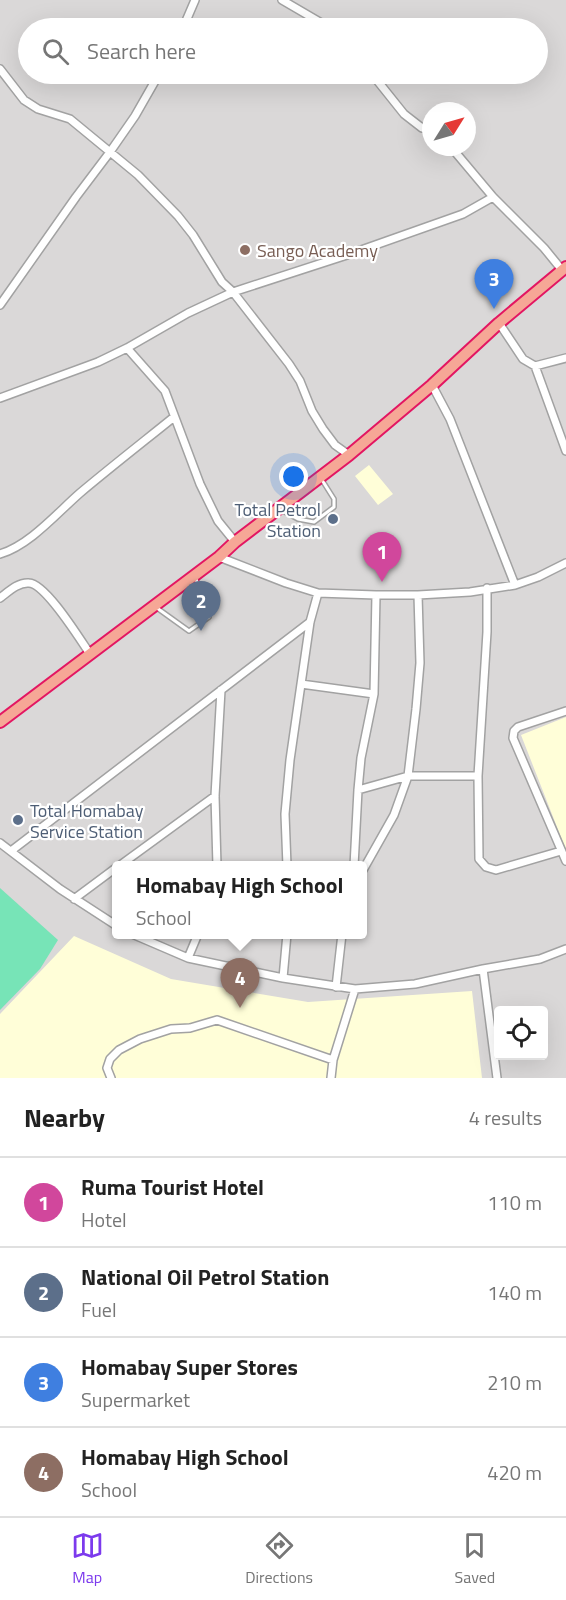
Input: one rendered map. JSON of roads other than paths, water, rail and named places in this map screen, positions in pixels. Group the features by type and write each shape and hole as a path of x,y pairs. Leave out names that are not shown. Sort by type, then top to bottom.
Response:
{"highway":[{"path":"0,722 219,557 235,542 349,455 564,268"}],"street":[{"path":"187,18 195,0"},
{"path":"282,0 313,18"},
{"path":"0,69 24,100 38,109 70,119 82,127 138,174 178,216 193,235 222,282 233,292 296,375 322,429 334,445 349,455"},
{"path":"0,304 110,152 153,84"},
{"path":"380,84 404,114 422,127"},
{"path":"459,156 493,197 564,268"},
{"path":"0,398 98,362 188,313 233,292 463,214 493,197"},
{"path":"500,323 523,359 535,366 566,451"},
{"path":"127,348 165,391 200,484 218,522 235,542"},
{"path":"535,366 566,358"},
{"path":"432,385 450,419 515,585"},
{"path":"0,554 10,551 34,534 174,417"},
{"path":"219,557 318,593 376,596 470,592 515,585 566,563"},
{"path":"0,598 17,585 28,583 38,585 48,595 90,654"},
{"path":"486,588 487,632 478,776 478,853 481,864 496,870 561,851"},
{"path":"287,861 285,814 290,760 310,622 318,593"},
{"path":"367,863 394,815 408,776 420,663 418,595"},
{"path":"354,861 362,750 374,694 376,596"},
{"path":"11,851 310,622"},
{"path":"302,684 374,694"},
{"path":"218,861 214,796 221,690"},
{"path":"566,711 518,727 514,731 513,738 566,861"},
{"path":"358,790 408,776 478,776"},
{"path":"125,861 214,796"},
{"path":"0,843 74,898 112,923"},
{"path":"74,898 112,870"},
{"path":"144,939 188,958 355,990 415,984 540,959 566,950"},
{"path":"188,958 196,939"},
{"path":"283,978 287,939"},
{"path":"336,987 341,939"},
{"path":"483,969 497,1078"},
{"path":"331,1078 333,1059 355,990"},
{"path":"111,1078 107,1068 110,1059 119,1050 140,1039 171,1029 190,1028 217,1020 333,1059"}],"lane":[{"path":"279,508 298,519 314,522 334,507 334,499 320,477"},
{"path":"154,606 189,631 209,617 194,574"}],"place":[{"name":"Sango Academy","path":"245,250"},
{"name":"Homabay Super Stores","path":"494,309"},
{"name":"Total Petrol Station","path":"333,519"},
{"name":"Ruma Tourist Hotel","path":"382,582"},
{"name":"National Oil Petrol Station","path":"201,631"},
{"name":"Total Homabay Service Station","path":"18,820"},
{"name":"Homabay High School","path":"240,1008"}]}
